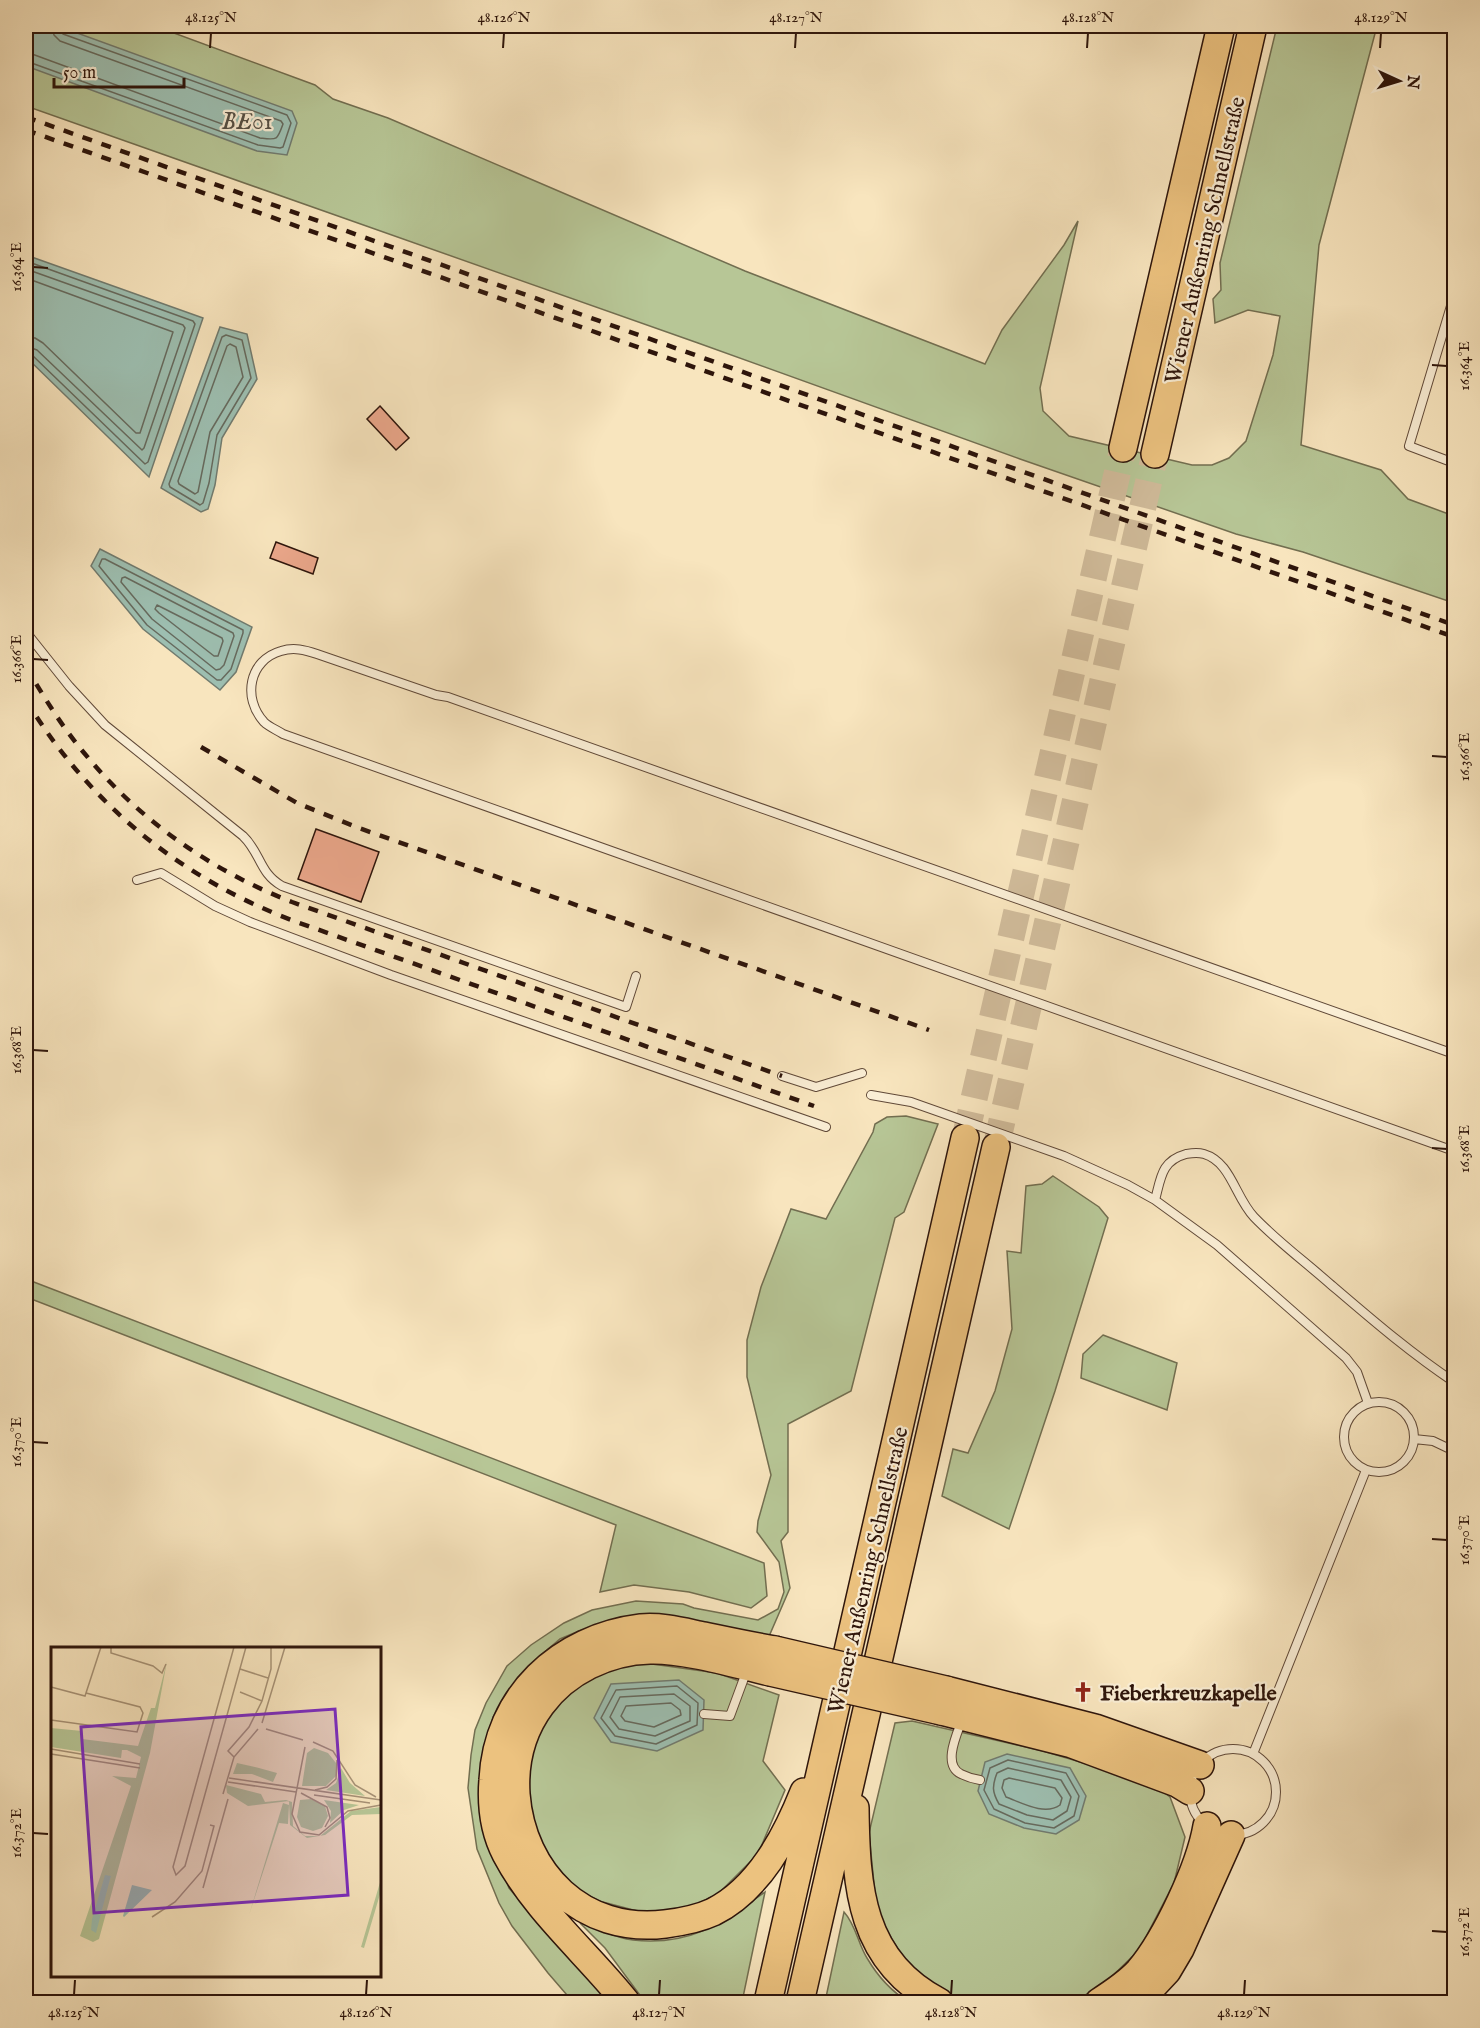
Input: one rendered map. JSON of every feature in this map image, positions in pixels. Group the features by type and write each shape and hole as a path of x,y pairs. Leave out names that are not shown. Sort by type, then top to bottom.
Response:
{"highway":[{"name":"Wiener Außenring Schnellstraße","path":"1123,448 1221,26"},
{"name":"Wiener Außenring Schnellstraße","path":"1155,454 1253,26"},
{"name":"Wiener Außenring Schnellstraße","path":"768,2002 965,1138"},
{"name":"Wiener Außenring Schnellstraße","path":"800,2002 996,1147"},
{"path":"626,2002 537,1902 506,1854 496,1828 492,1797 493,1768 504,1728 512,1709 530,1683 549,1665 594,1639 615,1633 644,1628 673,1630 764,1663"},
{"path":"835,1712 797,1809 781,1842 760,1872 733,1899 712,1912 685,1922 653,1926 624,1924 597,1916 572,1902 546,1877 528,1846 517,1807 515,1775 520,1743 532,1716 550,1692 584,1667 622,1652 651,1649 764,1663 950,1706 1072,1744 1190,1791"},
{"path":"950,1706 1095,1728 1200,1765"},
{"path":"855,1765 856,1840 866,1917 894,1969 927,1996 939,2002"},
{"path":"1099,2002 1137,1973 1151,1955 1180,1902 1204,1842 1219,1831"},
{"path":"1138,2002 1167,1971 1180,1949 1219,1831"}],"lane":[{"path":"1455,285 1451,306 1409,446 1455,463"},
{"path":"26,632 69,686 105,725 243,836 257,853 267,875 282,886 626,1007 636,976"},
{"path":"1455,1053 459,700 436,695 318,654 298,649 282,651 269,656 259,665 253,675 250,688 254,707 264,723 293,738 1455,1151"},
{"path":"137,880 161,873 215,906 272,930 391,975 826,1127"},
{"path":"782,1076 816,1087 862,1073"},
{"path":"871,1095 895,1097 911,1102 1064,1156 1155,1200 1217,1245 1346,1358 1357,1372 1368,1403"},
{"path":"1155,1200 1165,1166 1173,1160 1193,1153 1211,1157 1220,1163 1236,1193 1252,1215 1276,1238 1390,1336 1455,1382"},
{"path":"1385,1402 1405,1413 1411,1423 1414,1439 1409,1456 1392,1470 1381,1473 1366,1470 1350,1458 1344,1447 1343,1435 1352,1413 1361,1405 1385,1402"},
{"path":"1414,1439 1433,1441 1455,1451"},
{"path":"1253,1754 1366,1470"},
{"path":"704,1714 730,1716 764,1663"},
{"path":"950,1706 953,1765 959,1774 980,1780"},
{"path":"1236,1749 1253,1754 1270,1769 1275,1782 1276,1796 1273,1809 1266,1820 1244,1834 1219,1831 1198,1816 1192,1804 1190,1791 1193,1777 1200,1765 1210,1756 1222,1750 1236,1749"}],"green space":[{"path":"26,26 155,26 315,85 333,99 388,118 745,271 985,364 1002,330 1064,245 1078,221 1040,388 1043,411 1069,436 1192,465 1212,465 1229,458 1246,441 1273,355 1280,316 1248,310 1215,323 1213,299 1221,290 1220,263 1277,26 1377,26 1319,245 1301,445 1381,470 1408,499 1454,516 1454,603 1303,552 1236,534 1020,459 26,106"},
{"path":"906,1116 938,1124 904,1212 895,1218 851,1391 788,1424 788,1532 781,1541 790,1588 770,1634 767,1637 644,1616 579,1631 560,1639 540,1656 506,1695 493,1717 480,1773 488,1835 509,1888 567,1956 612,2002 573,2002 512,1926 499,1903 477,1849 468,1788 475,1730 486,1703 507,1666 531,1645 564,1623 592,1610 636,1601 683,1604 758,1620 778,1609 784,1592 779,1562 757,1532 771,1475 747,1377 747,1340 761,1287 791,1209 826,1219 873,1132 875,1124 887,1117"},
{"path":"1053,1176 1099,1207 1108,1218 1055,1391 1009,1529 942,1496 953,1449 968,1453 995,1391 1012,1329 1007,1251 1021,1253 1026,1186 1042,1184"},
{"path":"26,1279 764,1563 767,1596 751,1608 689,1592 634,1585 600,1592 616,1525 26,1297"},
{"path":"1103,1335 1177,1363 1167,1410 1081,1378 1083,1354"},
{"path":"645,1663 717,1673 779,1695 763,1761 785,1790 758,1854 718,1894 682,1911 641,1912 599,1901 576,1889 548,1862 530,1820 525,1786 531,1747 546,1717 570,1691 606,1670"},
{"path":"912,1721 1043,1751 1151,1783 1170,1797 1185,1837 1174,1883 1139,1950 1099,1989 1069,2002 959,2002 953,2001 908,1966 877,1914 869,1833 895,1723"},
{"path":"765,1892 742,2002 645,2002 605,1948 580,1923 626,1939 672,1940 719,1923"},
{"path":"844,1912 875,1971 885,1983 909,2002 825,2002"}],"water":[{"name":"BE01","path":"26,26 58,26 292,111 297,123 287,155 257,151 26,66"},
{"path":"26,255 203,318 149,477 26,357"},
{"path":"220,327 247,334 257,379 222,438 215,485 208,509 201,512 161,488"},
{"path":"100,549 252,627 236,672 220,690 143,629 91,566"},
{"path":"679,1680 704,1700 703,1730 657,1751 611,1742 594,1718 611,1684"},
{"path":"1007,1754 1070,1768 1086,1796 1079,1820 1056,1834 1024,1828 989,1814 978,1791 985,1762"}],"building":[{"path":"380,406 409,438 396,450 367,419"},
{"path":"276,542 318,558 313,574 270,558"},
{"path":"316,829 379,852 361,902 298,879"}],"tunnel":[{"path":"965,1138 1123,448"},
{"path":"996,1147 1155,454"}],"railway":[{"path":"26,117 1454,625"},
{"path":"26,130 1454,637"},
{"path":"26,667 69,733 106,778 129,801 179,842 234,875 292,902 782,1076"},
{"path":"26,700 51,738 108,804 176,860 213,883 294,921 814,1106"},
{"path":"201,747 297,803 356,827 929,1030"}],"place":[{"name":"Fieberkreuzkapelle","path":"1083,1692"}]}
